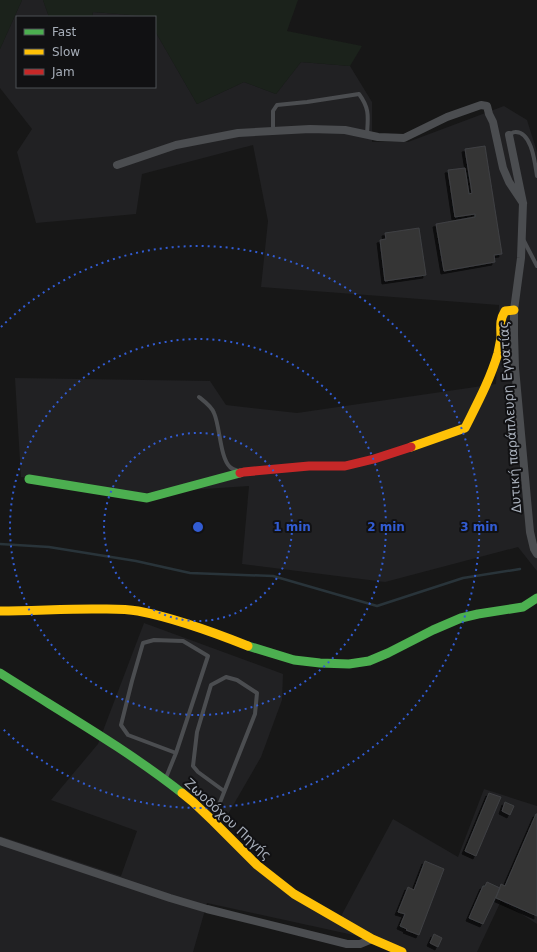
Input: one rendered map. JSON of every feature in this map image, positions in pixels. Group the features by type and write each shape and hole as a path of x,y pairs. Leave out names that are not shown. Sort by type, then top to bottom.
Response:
{"street":[{"path":"117,164 176,145 238,132 310,129 345,130 378,137 404,138 447,117 481,105 487,106 493,122 503,168 509,182 523,203"},
{"name":"Δυτική παράπλευρη Εγνατίας","path":"509,135 523,203 522,237 514,310 515,368 526,474 530,532 534,549 537,554"},
{"path":"29,478 147,498 244,472 309,466 345,466 374,459 420,444 465,428 481,396 495,360 500,342 501,316 505,311 514,310"},
{"path":"0,611 113,609 137,611 162,617 210,632 253,648 294,660 349,664 369,661 461,618 523,607 537,598"},
{"name":"Ζωοδόχου Πηγής","path":"0,672 56,709 104,737 165,780 213,820 257,865 294,894 372,939 402,952"},
{"path":"0,842 170,898 245,919 347,944 360,944 372,939"}],"lane":[{"path":"273,131 273,111 277,105 359,94 364,100 368,112 367,134"},
{"path":"509,135 515,132 522,134 528,139 533,154 537,176"},
{"path":"522,237 537,266"},
{"path":"199,397 214,411 226,462 230,467 244,472"},
{"path":"165,780 176,753 208,656 183,641 154,640 143,643 121,725 128,735 176,753"},
{"path":"213,820 255,714 257,693 237,680 226,677 211,685 197,732 193,766 198,772 224,791"}],"shaded area":[{"path":"0,0 22,0 0,49"},
{"path":"22,0 43,0 49,16 16,16 16,88 156,88 156,33 197,104 244,82 276,94 301,62 350,66 372,102 372,142 408,142 504,106 527,120 537,152 537,571 518,547 385,582 242,564 249,486 144,493 21,477 15,378 210,381 226,405 297,413 496,384 499,305 261,287 268,221 253,145 142,174 136,214 36,223 17,152 32,129 0,88 0,49"},
{"path":"43,0 298,0 287,31 362,46 350,66 301,62 276,94 244,82 197,104 156,33 156,16 93,12 92,16 49,16"},
{"path":"93,12 146,16 92,16"},
{"path":"144,623 283,674 282,700 261,757 220,828 257,865 358,936 207,903 193,952 0,952 0,836 121,876 137,831 51,800 98,744"},
{"path":"484,789 537,806 537,924 501,901 477,952 400,952 339,920 393,819 458,857"}],"building":[{"path":"485,146 502,254 494,255 495,262 444,271 436,224 475,217 475,214 455,217 448,170 465,168 469,194 472,193 465,149"},
{"path":"419,228 426,275 385,281 380,240 386,239 385,233"},
{"path":"489,793 501,797 476,856 465,851"},
{"path":"505,802 514,806 510,815 502,811"},
{"path":"536,814 537,916 496,898 501,884 505,886"},
{"path":"425,861 444,869 419,935 400,926 405,914 398,912 408,887 414,890"},
{"path":"487,882 500,888 483,924 469,918 483,886 485,886"},
{"path":"434,934 442,938 438,947 430,943"}],"waterway":[{"path":"0,544 49,547 136,561 190,573 273,576 377,606 463,578 520,569"}],"traffic: fast":[{"path":"29,479 147,498 240,473"},
{"path":"248,646 294,660 349,664 369,661 461,618 523,607 537,598"},
{"path":"0,673 138,761 182,793"}],"traffic: slow":[{"path":"411,447 465,428 483,392 495,363 501,338 501,324 503,315 505,311 514,310"},
{"path":"0,611 69,609 132,610 180,621 248,646"},
{"path":"182,793 213,821 257,865 294,894 372,939 402,952"}],"traffic: jam":[{"path":"240,473 309,466 345,466 374,459 411,447"}]}
